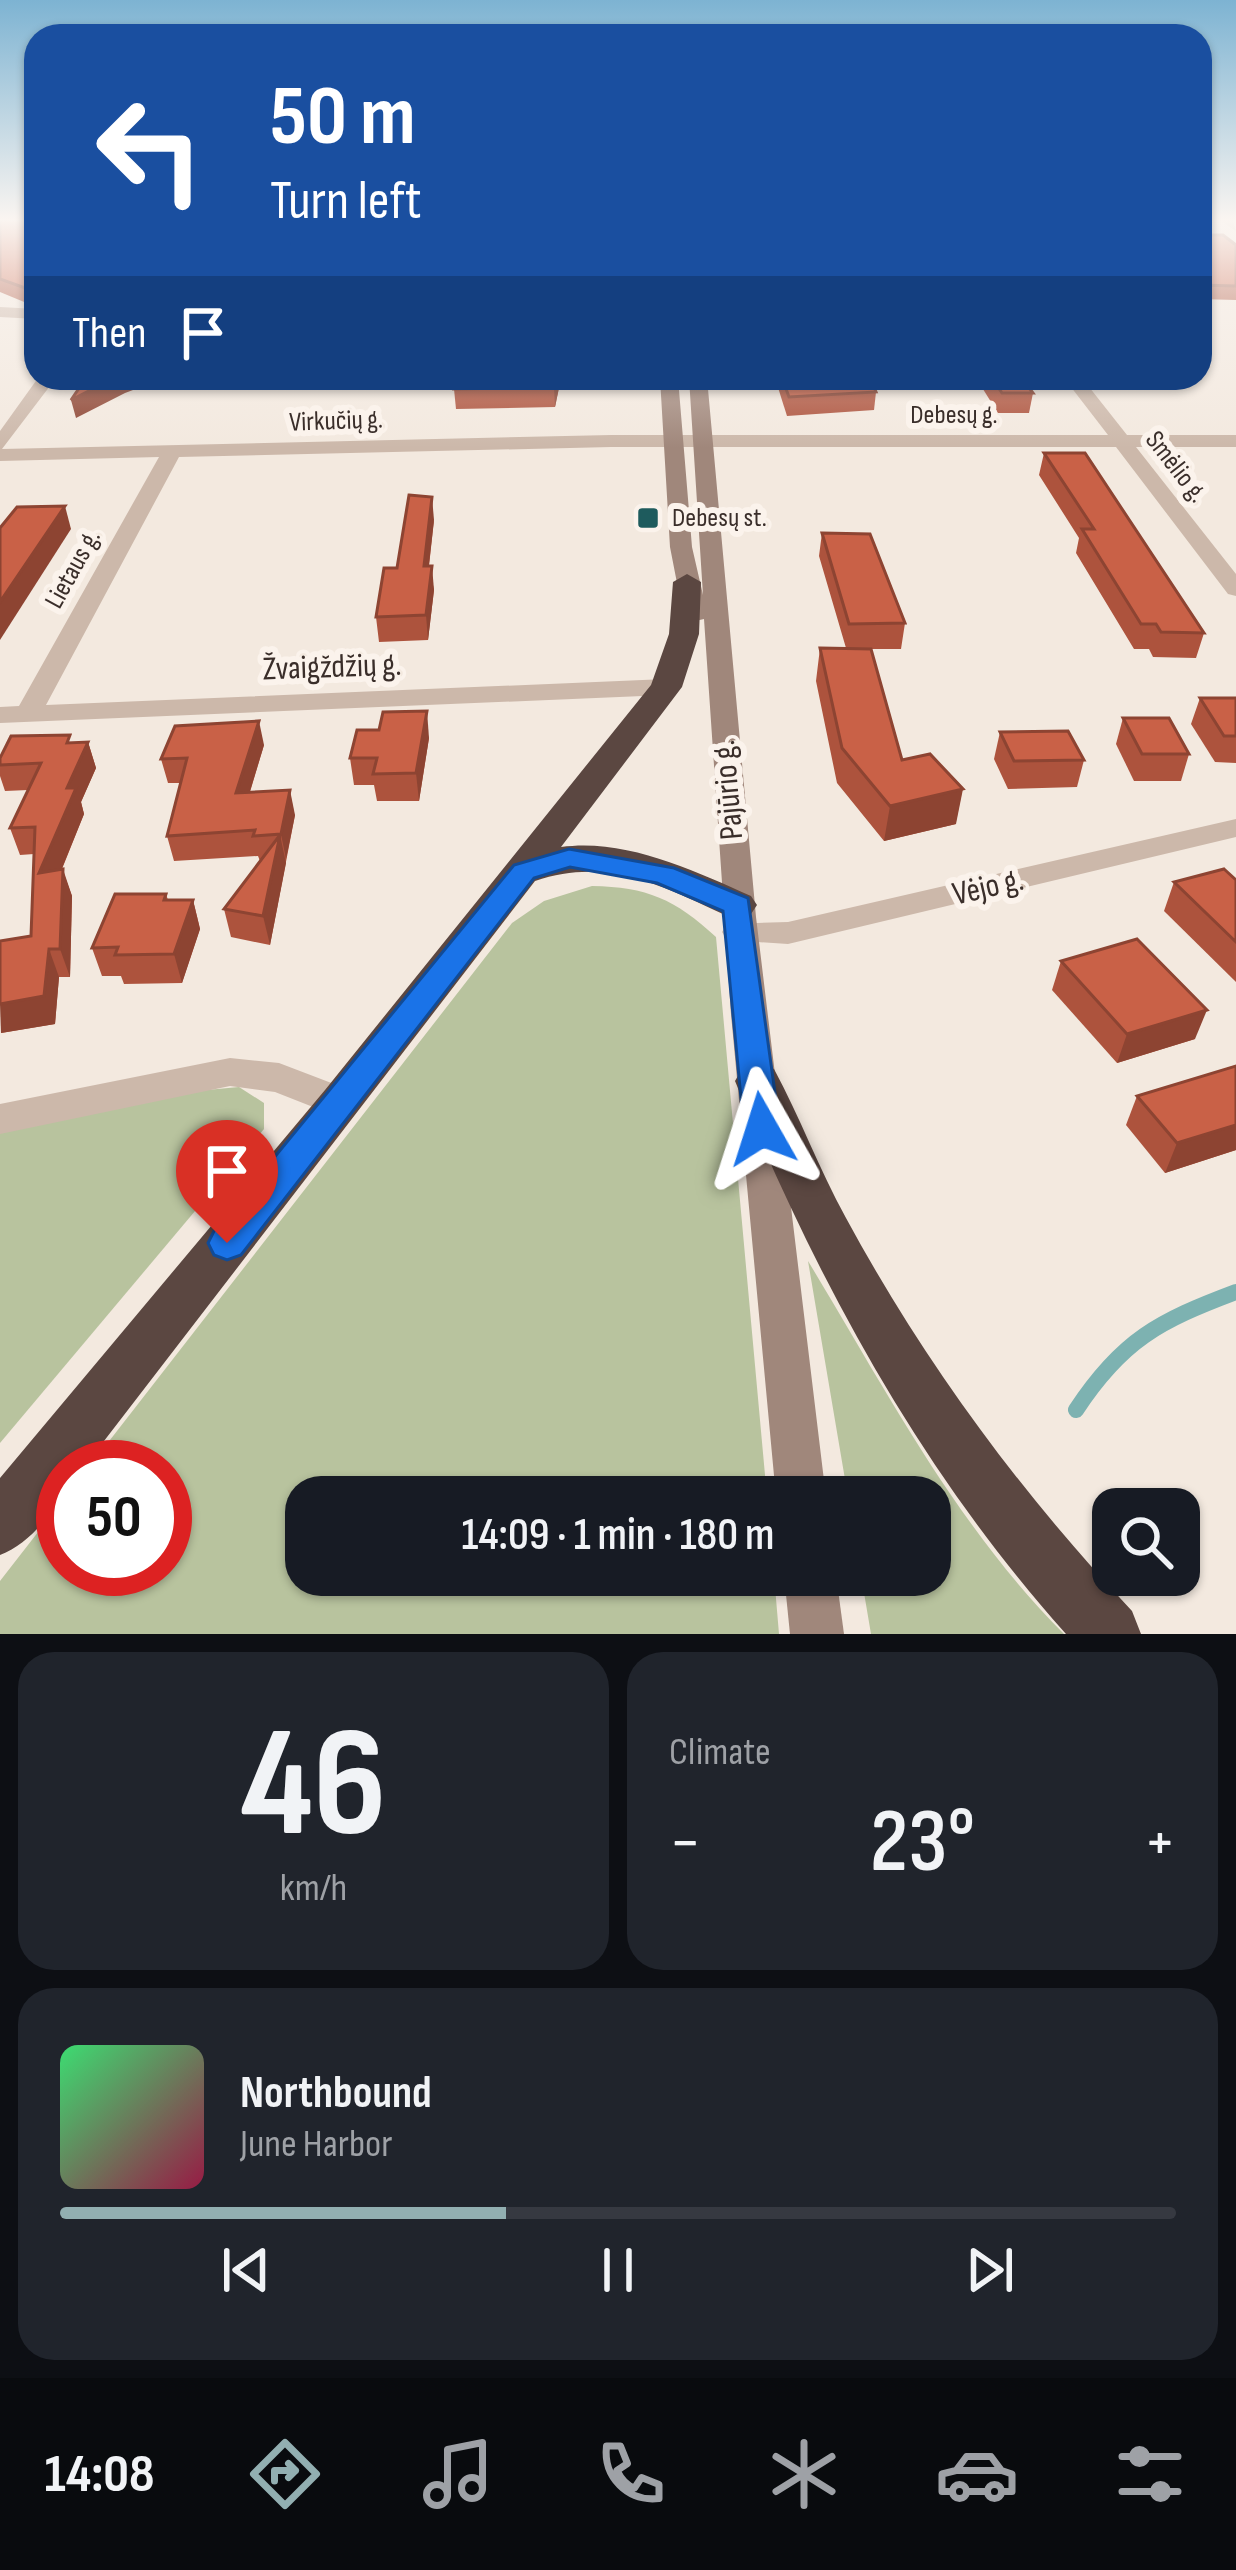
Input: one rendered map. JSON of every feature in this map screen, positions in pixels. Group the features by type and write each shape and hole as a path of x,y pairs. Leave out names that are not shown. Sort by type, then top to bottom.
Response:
{"highway":[{"path":"0,1525 524,872 666,687 684,634 687,582"},
{"path":"524,872 569,858 613,862 664,875 738,919"},
{"path":"758,1082 804,1196 915,1388 1051,1574 1108,1634"}],"main road":[{"name":"Pajūrio g.","path":"670,390 687,582 721,712"},
{"name":"Pajūrio g.","path":"700,390 708,442 721,712 738,919 798,1476"},
{"path":"812,1596 817,1634"}],"street":[{"path":"0,444 38,390"},
{"name":"Smėlio g.","path":"1082,390 1236,589"},
{"name":"Debesų g.","path":"672,442 1236,441"},
{"name":"Virkučių g.","path":"0,455 672,442"},
{"name":"Lietaus g.","path":"14,715 172,452"},
{"name":"Žvaigždžių g.","path":"14,715 666,687"},
{"name":"Vėjo g.","path":"738,919 788,933 1236,828"},
{"path":"0,1119 230,1072 279,1078 341,1102"}],"green space":[{"path":"592,886 629,889 687,913 716,937 765,1476 285,1476 285,1596 776,1596 779,1634 0,1634 0,1581 36,1535 36,1596 192,1596 192,1440 110,1440 512,923 544,901"},
{"path":"239,1087 264,1103 264,1129 0,1443 0,1132 196,1091"},
{"path":"808,1261 940,1476 844,1476"},
{"path":"951,1494 1025,1593 1064,1634 871,1634 865,1596 951,1596"}],"building":[{"path":"786,390 876,392 789,397"},
{"path":"1000,390 1033,393 1002,393"},
{"path":"1044,453 1085,453 1204,633 1161,632 1156,624 1141,624 1082,529 1094,529"},
{"path":"409,495 432,497 424,566 432,566 426,615 376,617 384,568 397,568"},
{"path":"65,506 0,602 0,528 17,507"},
{"path":"822,533 870,534 905,623 849,624"},
{"path":"820,648 871,649 902,760 930,754 963,789 890,806 842,748"},
{"path":"1200,698 1236,698 1236,736 1224,736"},
{"path":"427,711 416,773 373,774 377,758 350,758 357,730 379,730 383,712"},
{"path":"1123,718 1169,718 1189,754 1142,754"},
{"path":"259,721 236,793 290,790 281,834 253,836 255,830 167,836 187,758 161,759 175,726"},
{"path":"1068,731 1084,760 1014,761 1000,732"},
{"path":"70,735 67,743 88,742 67,788 76,788 39,873 63,869 60,949 49,949 44,996 0,1004 0,941 31,936 35,827 10,828 41,763 0,765 0,758 11,736"},
{"path":"280,835 263,916 224,909"},
{"path":"1224,869 1236,880 1236,942 1174,882"},
{"path":"115,894 166,894 164,900 193,900 174,954 115,955 118,947 92,948"},
{"path":"1137,939 1207,1010 1127,1034 1061,961"},
{"path":"1236,1066 1236,1125 1177,1143 1137,1096"}],"waterway":[{"path":"1076,1410 1110,1366 1144,1336 1236,1292"}],"place":[{"name":"Debesų st.","path":"648,518"}],"route":[{"path":"227,1243 524,872 569,858 613,862 664,875 737,905 762,1129"}]}
